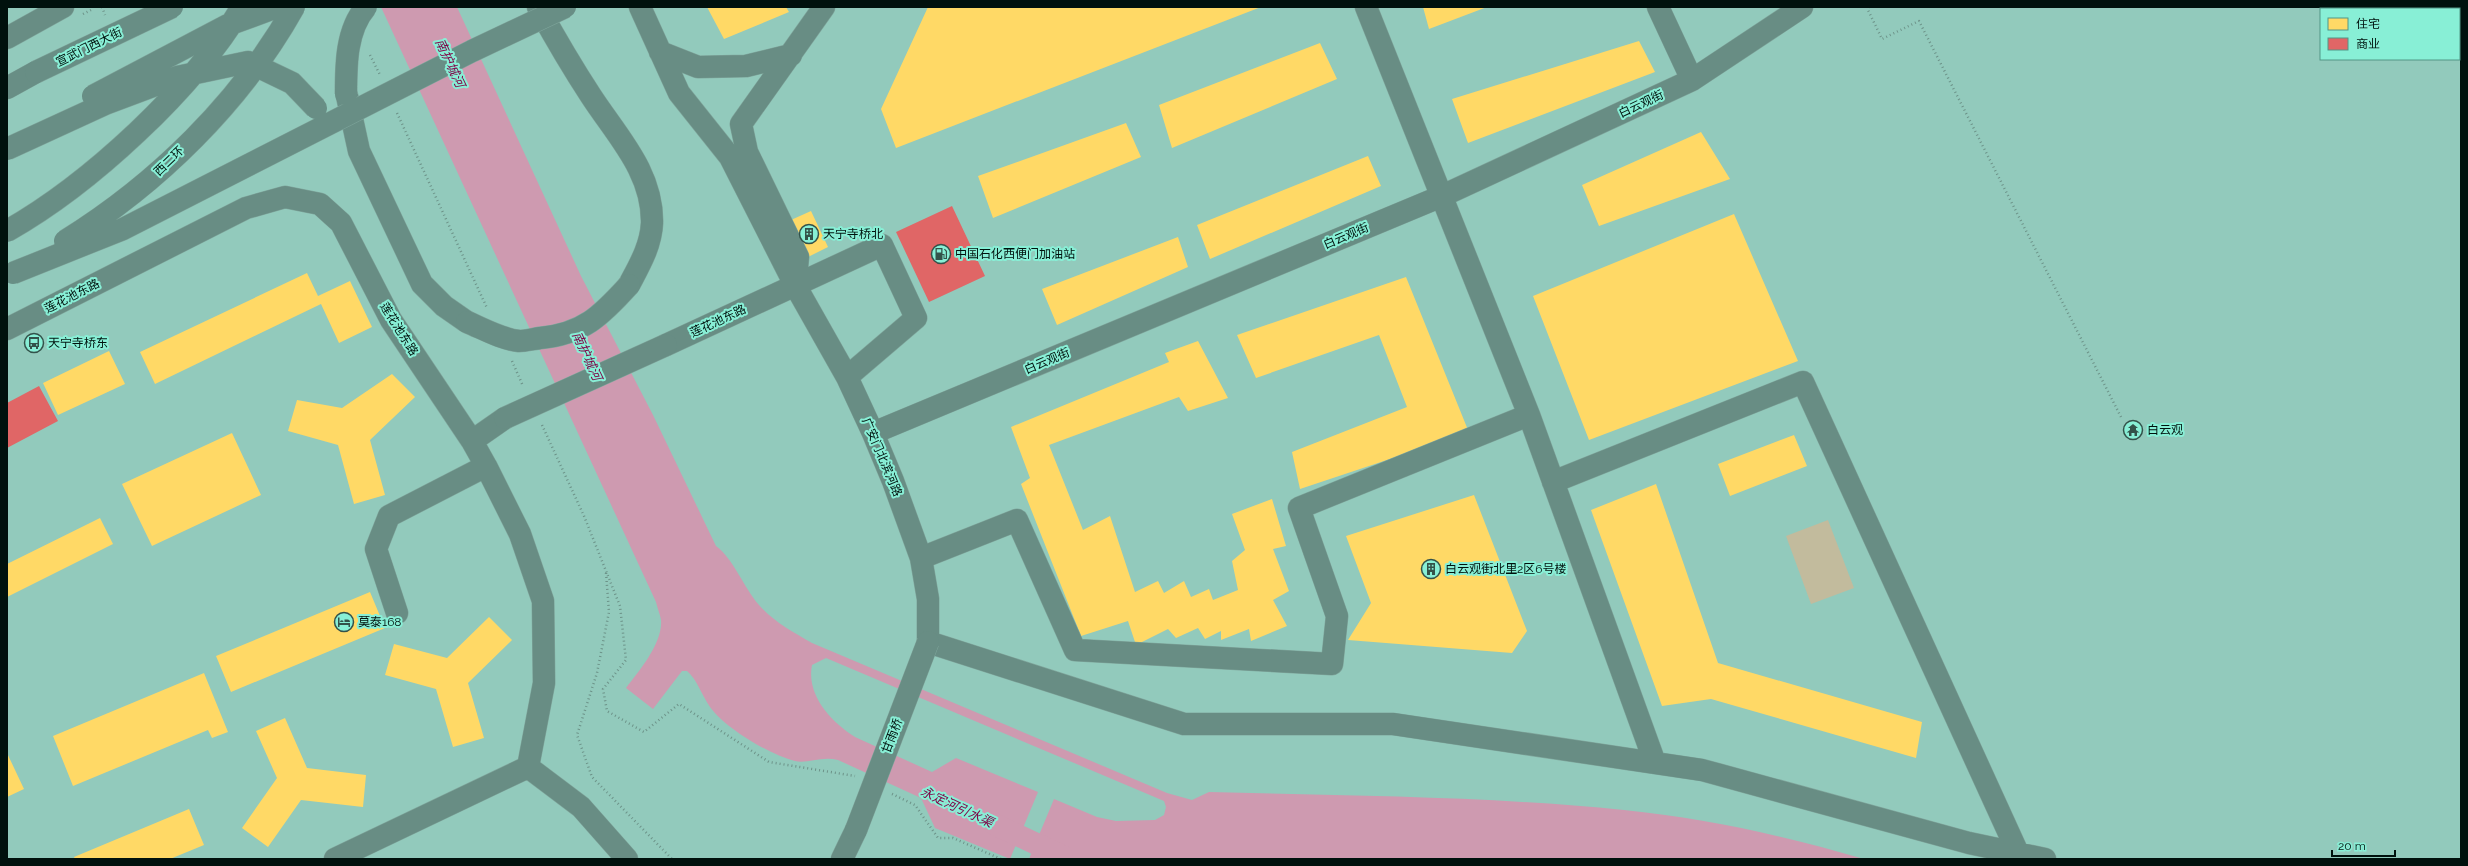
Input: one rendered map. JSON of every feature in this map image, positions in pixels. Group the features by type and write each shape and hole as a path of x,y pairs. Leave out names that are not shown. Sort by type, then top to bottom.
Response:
{"highway":[{"path":"36,72 136,7"},
{"name":"宣武门西大街","path":"7,88 36,72 172,7"},
{"path":"7,231 84,178 166,103 224,36 242,7"},
{"path":"7,141 228,26 277,7"},
{"name":"西二环","path":"10,275 106,216 154,176 198,133 248,76 294,7"},
{"path":"366,7 352,32 346,65 346,94 359,151 422,284 444,306 467,322 494,334 519,341 560,336 582,328 606,311 629,285 646,253 652,223 648,190 633,154 608,122 562,51 538,7"},
{"path":"10,275 123,229 465,54 565,7"},
{"path":"7,149 105,104 177,77 248,62 292,83 359,151"}],"street":[{"path":"7,38 63,7"},
{"path":"640,7 679,93 730,157 795,285"},
{"path":"1366,7 1529,415 1655,763"},
{"path":"1658,7 1692,80"},
{"name":"白云观街","path":"873,433 1442,196 1692,80 1802,7"},
{"path":"795,285 798,257 747,152 741,124 822,8"},
{"path":"660,52 698,67 746,66 790,55"},
{"name":"莲花池东路","path":"7,329 246,208 285,197 320,204 341,223 391,320 472,441 505,418 882,245 916,318 847,377"},
{"name":"广安门北滨河路","path":"795,285 847,377 893,481 921,558 928,599 928,642"},
{"path":"1553,482 1804,382 2018,853"},
{"path":"921,558 1017,520 1075,650 1332,664 1337,616 1299,508 1529,415"},
{"path":"472,441 520,534 543,601 544,683 528,767"},
{"path":"397,613 376,549 389,516 486,466"},
{"path":"928,642 1184,724 1393,724 1702,770 1969,842 2044,859"},
{"name":"甘雨桥","path":"842,859 856,830 928,642"},
{"path":"335,859 528,767"},
{"path":"528,767 581,807 627,859"}],"path":[{"path":"1869,7 1868,10 1882,39 1919,21 2121,417"},
{"path":"367,49 380,77"},
{"path":"397,112 490,313"},
{"path":"510,357 527,393"},
{"path":"540,422 620,606 626,660 603,689 607,711 644,732 679,704 769,762 855,776 862,779"},
{"path":"606,571 608,612 597,673 577,735 592,777 672,859"},
{"path":"888,792 915,805 938,838 953,838 1001,859"}],"shaded area":[{"path":"1828,520 1854,588 1811,604 1786,536"}],"water":[{"name":"南护城河","path":"381,7 457,7 581,276 653,415 716,546 728,558 759,605 771,617 812,643 1167,793 1192,800 1209,792 1416,797 1572,805 1654,813 1715,823 1775,835 1864,859 1029,859 1054,799 1097,817 1116,821 1155,820 1164,815 1166,807 1164,801 826,658 812,665 811,676 813,687 822,707 837,724 855,737 932,772 956,758 1038,792 1010,859 935,828 921,798 838,760 826,759 800,762 785,758 761,747 737,732 717,715 707,703 694,678 687,671 682,671 653,709 626,688 649,656 658,638 661,629 661,620 656,602"}],"building: 住宅":[{"path":"707,7 786,7 789,12 724,39"},
{"path":"928,7 1261,7 896,148 881,109"},
{"path":"1423,7 1487,7 1429,29"},
{"path":"1639,41 1655,72 1468,143 1452,99"},
{"path":"1320,43 1337,79 1172,148 1159,105"},
{"path":"1126,123 1141,157 993,218 978,176"},
{"path":"1701,132 1730,179 1599,226 1582,185"},
{"path":"1368,156 1381,186 1210,259 1197,225"},
{"name":"天宁寺桥北","path":"811,211 828,247 808,257 791,220"},
{"path":"1734,214 1798,361 1589,440 1533,296"},
{"path":"1178,237 1188,267 1057,325 1042,289"},
{"path":"307,273 318,296 350,281 372,327 339,343 321,304 155,384 140,352"},
{"path":"1406,277 1468,430 1453,438 1300,489 1292,452 1407,407 1379,335 1256,378 1237,335"},
{"path":"1198,341 1228,398 1188,411 1179,397 1049,445 1083,530 1110,516 1135,592 1158,581 1164,593 1184,581 1191,597 1209,589 1213,600 1238,590 1232,561 1245,550 1232,514 1272,499 1286,546 1273,549 1289,591 1273,600 1287,626 1251,641 1249,629 1221,640 1221,631 1205,639 1198,628 1176,638 1168,629 1136,645 1128,621 1081,636 1021,484 1030,478 1011,427 1169,362 1165,353"},
{"path":"109,351 125,384 58,415 43,383"},
{"path":"392,374 415,397 370,440 385,495 354,504 338,445 288,431 297,400 342,408"},
{"path":"232,433 261,495 152,546 122,484"},
{"path":"1794,435 1807,466 1730,496 1718,464"},
{"path":"1656,484 1718,663 1922,722 1916,758 1711,699 1662,706 1591,510"},
{"name":"白云观街北里2区6号楼","path":"1474,495 1527,631 1512,653 1348,640 1371,603 1346,536"},
{"path":"100,518 113,544 7,597 7,564"},
{"path":"370,592 385,628 231,692 216,656"},
{"path":"489,617 512,640 468,683 484,738 453,747 436,689 385,675 394,644 447,658"},
{"path":"204,673 228,732 212,738 208,730 73,786 53,736"},
{"path":"285,718 307,768 366,775 363,807 301,800 268,847 242,828 277,778 256,731"},
{"path":"7,753 24,789 7,797"},
{"path":"189,809 204,845 170,859 75,859 74,857"}],"building: 商业":[{"name":"中国石化西便门加油站","path":"952,206 985,276 929,302 896,232"},
{"path":"39,386 58,421 7,448 7,403"}],"waterway":[{"name":"永定河引水渠","path":"994,824 1062,856"}],"place":[{"name":"天宁寺桥北","path":"809,234"},
{"name":"中国石化西便门加油站","path":"941,254"},
{"name":"天宁寺桥东","path":"34,343"},
{"name":"白云观","path":"2133,430"},
{"name":"白云观街北里2区6号楼","path":"1431,569"},
{"name":"莫泰168","path":"344,622"}]}
